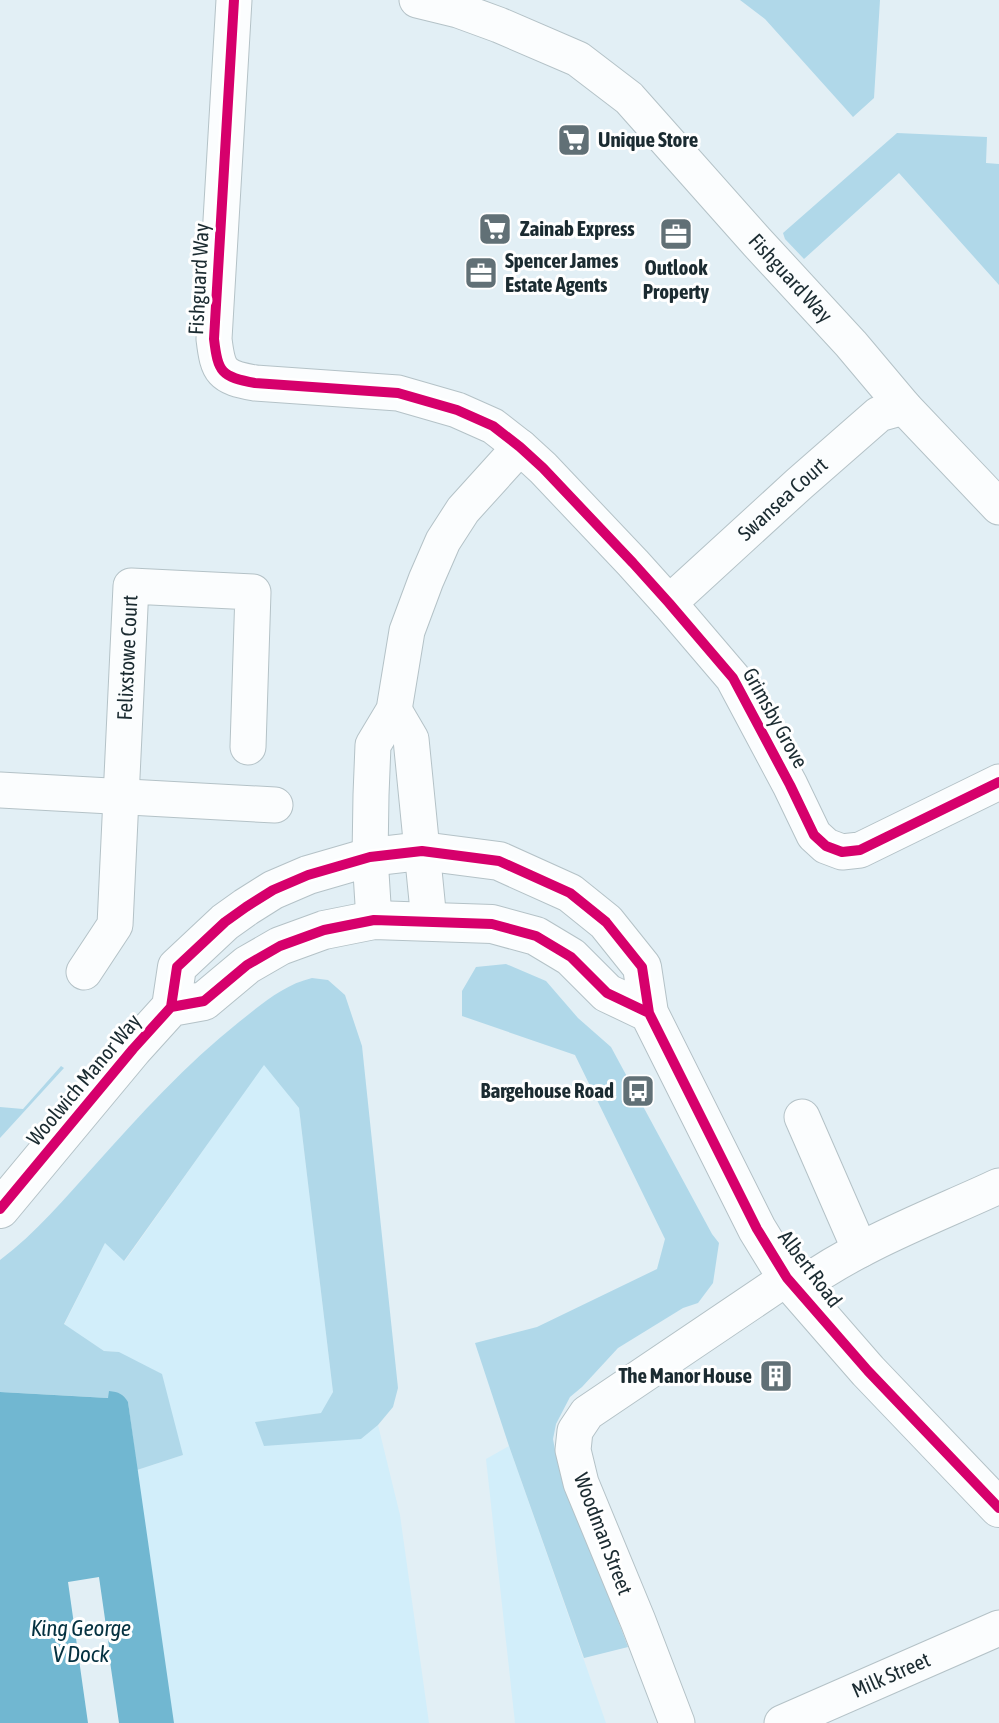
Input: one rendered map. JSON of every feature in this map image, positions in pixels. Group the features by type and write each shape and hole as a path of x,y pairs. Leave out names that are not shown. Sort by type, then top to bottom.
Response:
{"highway":[{"name":"Woolwich Manor Way","path":"0,1209 171,1007 177,967 225,922 273,890 307,875 370,857 422,851 499,861 570,893 606,922 642,967 649,1013"},
{"name":"Woolwich Manor Way","path":"171,1007 204,1001 247,965 280,946 324,930 374,920 492,925 536,936 571,957 607,993 649,1013"},
{"name":"Albert Road","path":"649,1013 757,1229 792,1284 868,1371 995,1496"}],"street":[{"name":"Fishguard Way","path":"234,0 214,339 221,376 255,383 398,393 457,410 493,426 520,447"},
{"name":"Fishguard Way","path":"416,0 458,10 504,13 578,59 629,98 851,344 904,407 999,507"},
{"name":"Swansea Court","path":"669,603 878,414 904,407"},
{"name":"Grimsby Grove","path":"520,447 543,468 669,603 733,678 814,835 826,846 842,852 860,850 999,782"},
{"path":"374,920 370,857 373,744 394,710 407,631 443,541 463,510 520,447"},
{"name":"Felixstowe Court","path":"83,972 115,925 131,586 253,593 248,747"},
{"path":"394,710 411,739 429,921"},
{"path":"0,790 275,805"},
{"path":"802,1117 860,1250"},
{"name":"Woodman Street","path":"677,1723 581,1483 573,1450 575,1431 587,1413 792,1284 999,1186"},
{"name":"Milk Street","path":"782,1723 999,1628"}],"shaded area":[{"path":"740,0 880,0 874,98 853,117 765,19"},
{"path":"897,133 987,137 986,163 999,164 999,285 899,173 804,259 785,239 783,233"},
{"path":"506,964 546,981 578,1018 611,1047 719,1243 713,1283 698,1303 683,1308 618,1348 570,1397 556,1424 553,1439 556,1455 628,1647 584,1658 475,1343 537,1327 657,1269 665,1239 575,1055 462,1016 462,991 476,967"},
{"path":"312,978 328,980 345,995 362,1046 398,1388 393,1407 378,1425 361,1439 264,1446 255,1422 321,1413 333,1392 299,1108 264,1065 124,1261 105,1243 64,1324 104,1351 119,1352 162,1374 183,1455 137,1470 128,1402 109,1398 0,1392 0,1260 50,1215 146,1109 200,1055 273,996"},
{"path":"264,1064 299,1108 333,1392 322,1413 255,1422 361,1439 378,1425 400,1515 429,1723 174,1723 137,1470 183,1455 119,1352 104,1351 64,1325 105,1243 125,1261"},
{"path":"61,1066 64,1068 0,1138 0,1107 23,1109"},
{"path":"509,1446 606,1723 515,1723 486,1459"}],"water":[{"name":"King George V Dock","path":"109,1391 120,1394 128,1402 174,1723 0,1723 0,1392 108,1398"}],"pier":[{"path":"99,1577 119,1723 88,1723 68,1582"}],"cycle path":[{"path":"234,0 214,339 217,359 223,371 235,378 255,383 398,393 457,410 493,426 520,447 633,563 733,678 814,835 826,846 842,852 860,850 999,782"},
{"path":"0,1209 171,1007 177,967 225,922 246,907 273,890 308,875 370,857 422,851 499,861 570,893 606,922 642,967 649,1013 757,1229 787,1278 868,1371 999,1508"},
{"path":"171,1007 204,1001 247,965 280,946 324,930 374,920 492,924 536,936 571,957 607,993 649,1013"}],"place":[{"name":"Unique Store","path":"574,140"},
{"name":"Zainab Express","path":"495,229"},
{"name":"Outlook Property","path":"676,234"},
{"name":"Spencer James Estate Agents","path":"481,273"},
{"name":"Bargehouse Road","path":"638,1091"},
{"name":"The Manor House","path":"776,1376"}]}
